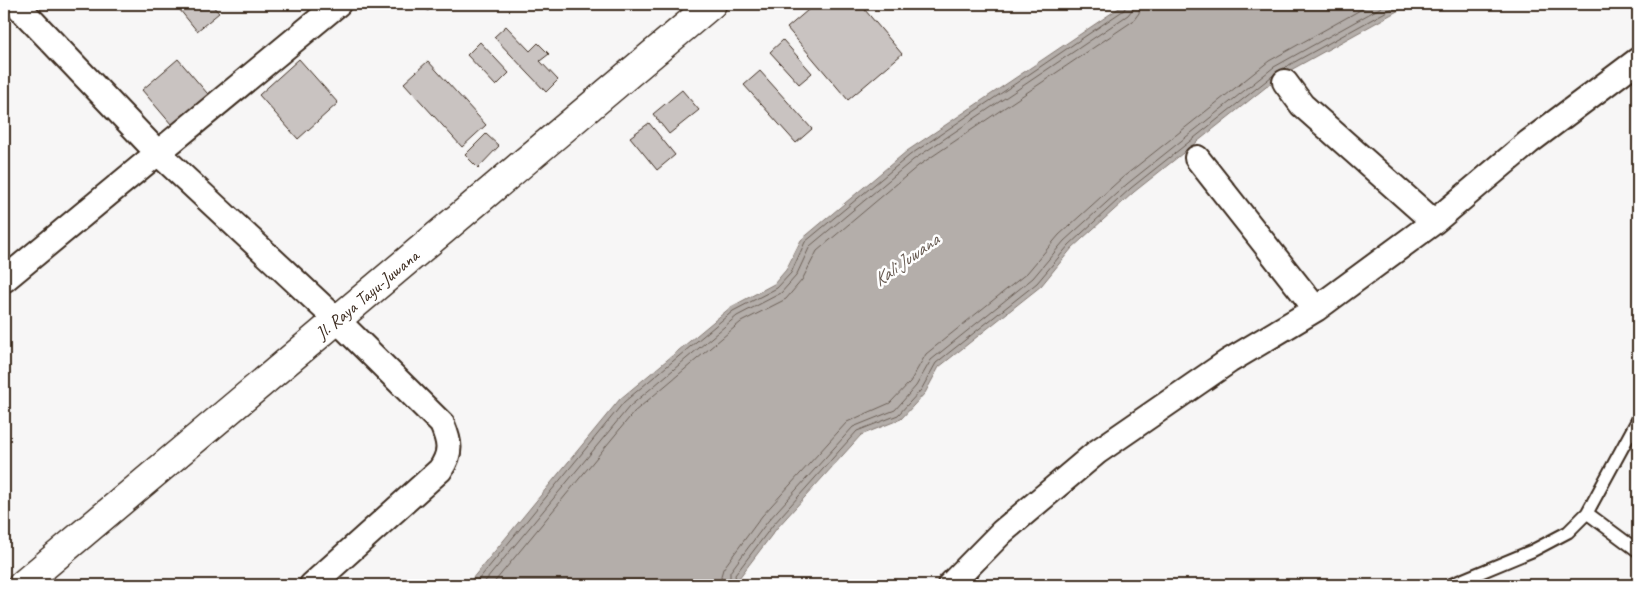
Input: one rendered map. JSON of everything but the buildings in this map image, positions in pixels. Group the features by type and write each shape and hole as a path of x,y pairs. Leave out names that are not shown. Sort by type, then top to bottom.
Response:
{"main road":[{"name":"Jl. Raya Tayu-Juwana","path":"22,585 338,321 712,4"}],"street":[{"path":"16,4 157,152 338,321 442,424 448,438 448,457 440,470 312,585"},
{"path":"4,280 338,4"},
{"path":"950,585 1002,532 1096,452 1229,361 1316,309 1434,222 1528,142 1638,60"},
{"path":"1285,82 1302,105 1314,117 1434,222"},
{"path":"1196,158 1316,309"}],"lane":[{"path":"1450,585 1532,551 1568,532 1587,513 1638,419"},
{"path":"1587,513 1638,551"}],"water":[{"name":"Kali Juwana","path":"1125,4 1410,4 1280,76 1134,192 1072,248 1041,286 939,367 925,393 901,419 861,435 777,528 739,578 742,585 467,585 620,399 731,307 774,284 786,270 801,240 907,151"}]}
